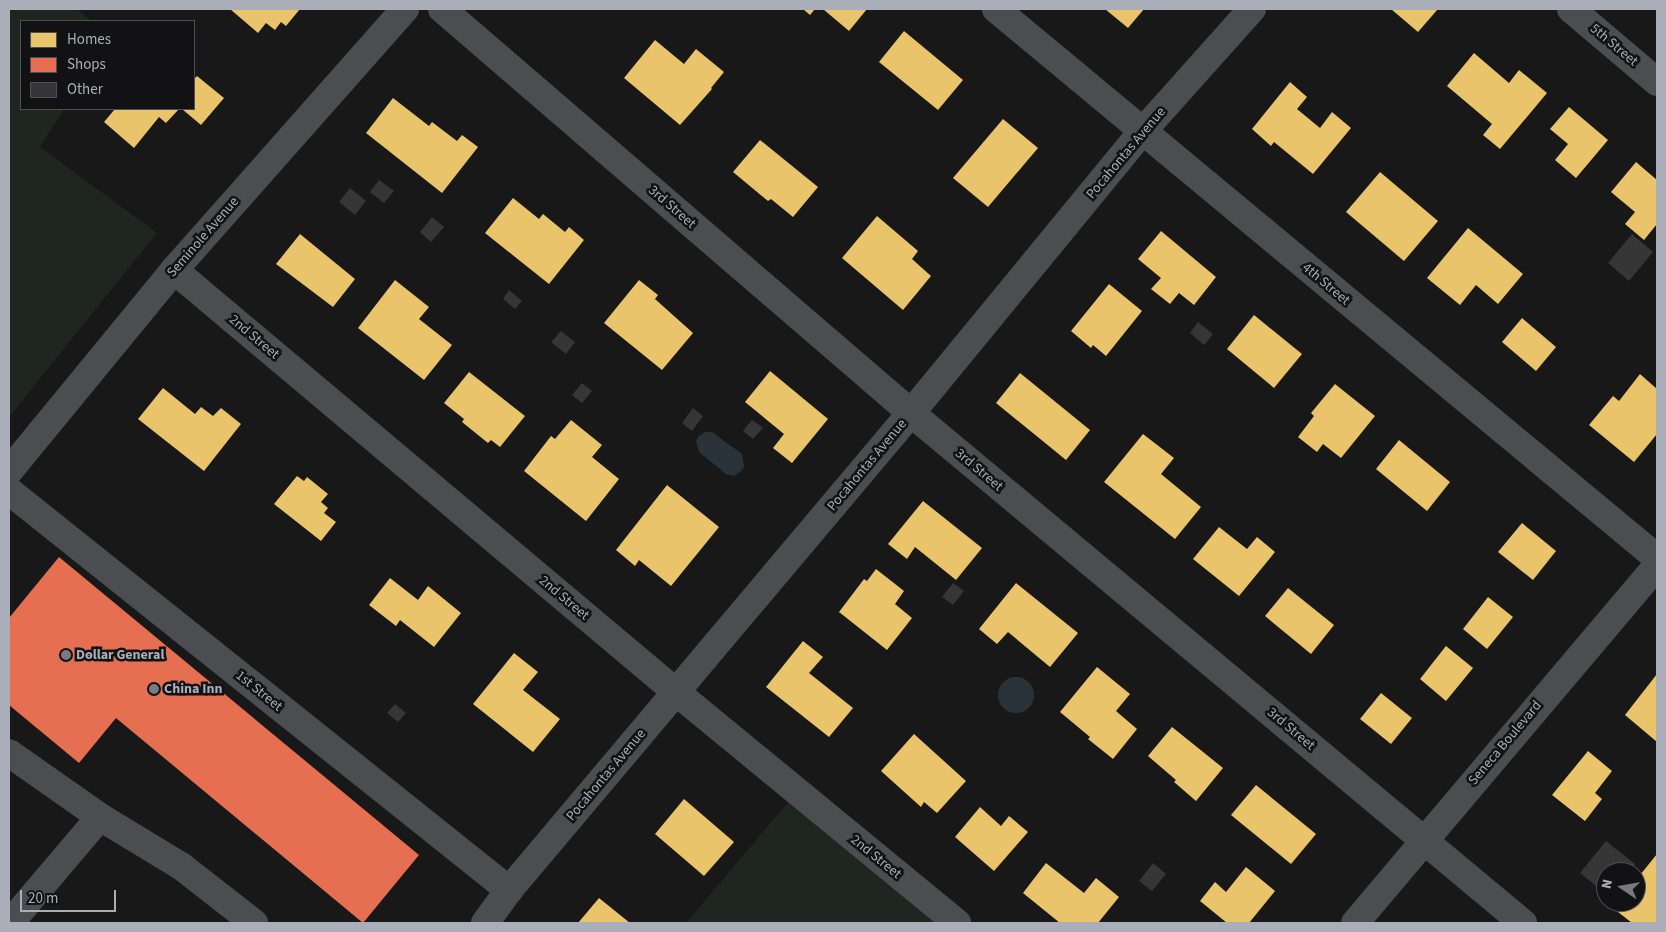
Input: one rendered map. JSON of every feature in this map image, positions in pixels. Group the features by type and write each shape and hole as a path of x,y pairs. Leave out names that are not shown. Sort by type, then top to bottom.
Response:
{"street":[{"name":"Seminole Avenue","path":"9,470 174,270 405,9"},
{"name":"3rd Street","path":"442,9 911,414 1524,923"},
{"name":"4th Street","path":"996,9 1657,558"},
{"name":"Pocahontas Avenue","path":"485,923 509,890 911,414 1142,132 1252,9"},
{"name":"5th Street","path":"1571,9 1657,82"},
{"name":"2nd Street","path":"174,270 676,692 957,923"},
{"name":"1st Street","path":"9,491 509,890"},
{"name":"Seneca Boulevard","path":"1355,923 1657,565"},
{"path":"9,753 100,817 180,866 254,923"},
{"path":"10,923 100,817"}],"shaded area":[{"path":"9,9 77,9 90,20 20,20 20,110 63,110 40,147 157,233 9,417"},
{"path":"705,432 712,432 742,454 744,467 740,472 734,476 726,474 699,452 696,441"},
{"path":"1016,677 1028,683 1034,695 1028,707 1016,713 1004,707 998,695 1004,683"},
{"path":"794,795 936,923 686,923"}],"building: Homes":[{"path":"230,9 300,9 286,26 281,22 275,30 266,23 258,33"},
{"path":"803,9 815,9 810,15"},
{"path":"823,9 867,9 849,31"},
{"path":"1105,9 1144,9 1128,28"},
{"path":"1391,9 1438,9 1418,32"},
{"path":"904,31 963,80 938,110 879,62"},
{"path":"655,40 684,64 696,49 724,72 712,89 680,125 624,78"},
{"path":"1474,53 1509,83 1519,70 1547,93 1500,149 1483,135 1492,124 1447,86"},
{"path":"197,76 224,98 201,125 183,110 195,110 195,78"},
{"path":"1290,82 1307,97 1297,109 1320,128 1332,112 1351,128 1313,174 1274,142 1271,146 1252,129"},
{"path":"393,98 429,126 432,122 457,141 462,135 478,147 442,193 366,133"},
{"path":"1569,107 1608,140 1576,178 1555,160 1568,144 1550,129"},
{"path":"114,110 178,110 166,123 159,117 134,148 104,122"},
{"path":"1003,119 1038,148 988,207 953,178"},
{"path":"760,140 818,187 793,217 771,199 768,201 733,172"},
{"path":"1636,162 1657,180 1657,224 1644,240 1625,224 1635,212 1611,192"},
{"path":"1380,172 1438,221 1404,261 1346,212"},
{"path":"513,198 539,219 543,214 565,232 569,227 584,240 549,284 485,233"},
{"path":"877,216 918,251 912,259 931,276 903,310 842,258"},
{"path":"1468,228 1523,274 1498,304 1476,285 1460,305 1427,278"},
{"path":"1161,231 1216,277 1194,305 1179,293 1170,304 1151,289 1161,278 1138,259"},
{"path":"300,234 355,279 333,307 276,264"},
{"path":"395,280 429,307 419,319 452,345 424,380 358,328"},
{"path":"639,280 658,295 655,299 693,333 662,370 604,323"},
{"path":"1109,284 1142,311 1106,356 1093,345 1091,348 1071,331"},
{"path":"1254,315 1302,354 1274,388 1227,349"},
{"path":"1522,318 1556,347 1536,371 1502,342"},
{"path":"770,371 828,419 792,463 773,448 784,434 745,402"},
{"path":"469,372 525,416 500,447 491,440 488,443 462,422 464,419 444,403"},
{"path":"1020,373 1090,430 1066,460 996,403"},
{"path":"1640,374 1657,389 1657,434 1634,462 1589,425 1613,396 1619,401"},
{"path":"1335,384 1375,416 1341,458 1323,444 1317,452 1298,437 1314,416 1311,413"},
{"path":"163,388 195,414 201,407 213,416 221,408 241,424 204,471 138,419"},
{"path":"571,420 602,445 592,457 619,479 586,521 524,471 551,436 555,439"},
{"path":"1143,434 1174,458 1161,474 1201,507 1175,539 1104,482"},
{"path":"1399,440 1450,482 1427,511 1376,469"},
{"path":"297,476 304,481 307,477 328,494 321,502 328,508 324,513 336,522 321,541 274,504"},
{"path":"667,485 719,527 671,586 639,560 635,566 616,550"},
{"path":"923,501 982,548 956,580 915,547 907,559 888,544"},
{"path":"1522,523 1556,551 1533,580 1498,552"},
{"path":"1219,527 1247,549 1257,537 1275,552 1239,596 1193,559"},
{"path":"876,569 904,591 895,604 912,618 887,650 839,612 864,579 867,581"},
{"path":"390,578 418,600 428,586 461,613 434,647 400,620 396,626 369,605"},
{"path":"1016,583 1078,633 1050,667 1008,632 997,644 979,629"},
{"path":"1288,588 1334,625 1311,654 1265,616"},
{"path":"1488,597 1513,617 1487,649 1463,629"},
{"path":"803,641 823,657 809,673 853,708 829,737 766,687"},
{"path":"1446,646 1473,668 1446,701 1420,679"},
{"path":"514,653 538,672 523,690 560,719 533,752 473,704"},
{"path":"1097,667 1130,694 1116,711 1137,729 1113,759 1088,739 1090,737 1060,712"},
{"path":"1657,674 1657,742 1625,715"},
{"path":"1381,693 1412,718 1391,744 1360,719"},
{"path":"1172,727 1223,768 1196,801 1174,782 1176,780 1148,756"},
{"path":"914,734 966,781 937,813 924,802 921,807 881,771"},
{"path":"1588,751 1612,771 1595,793 1602,799 1585,821 1552,795"},
{"path":"1256,785 1316,834 1291,864 1231,815"},
{"path":"684,799 734,842 704,876 655,834"},
{"path":"980,807 1001,826 1009,816 1028,832 994,871 955,837"},
{"path":"1657,854 1657,923 1632,923 1618,912 1646,912 1646,868"},
{"path":"1046,863 1084,893 1096,878 1119,897 1098,923 1060,923 1023,893"},
{"path":"1246,867 1275,891 1249,923 1227,923 1200,901 1215,882 1226,892"},
{"path":"599,898 630,923 578,923"}],"building: Shops":[{"path":"59,557 419,855 363,923 116,718 79,763 9,705 9,618"}],"building: Other":[{"path":"379,180 394,191 384,203 370,192"},
{"path":"350,188 366,201 355,215 339,202"},
{"path":"432,217 444,227 431,242 420,232"},
{"path":"1632,234 1653,252 1629,281 1608,263"},
{"path":"509,290 522,301 515,309 503,299"},
{"path":"1198,322 1213,334 1204,345 1190,333"},
{"path":"561,331 575,342 566,354 551,342"},
{"path":"582,383 592,391 582,403 572,395"},
{"path":"693,408 703,416 692,431 682,423"},
{"path":"752,420 763,428 753,439 743,431"},
{"path":"953,583 964,591 953,605 942,597"},
{"path":"395,704 406,713 398,722 387,713"},
{"path":"1606,841 1632,862 1596,862 1596,886 1580,873"},
{"path":"1153,863 1166,874 1152,891 1139,881"}],"place":[{"name":"Dollar General","path":"66,655"},
{"name":"China Inn","path":"154,689"}]}
